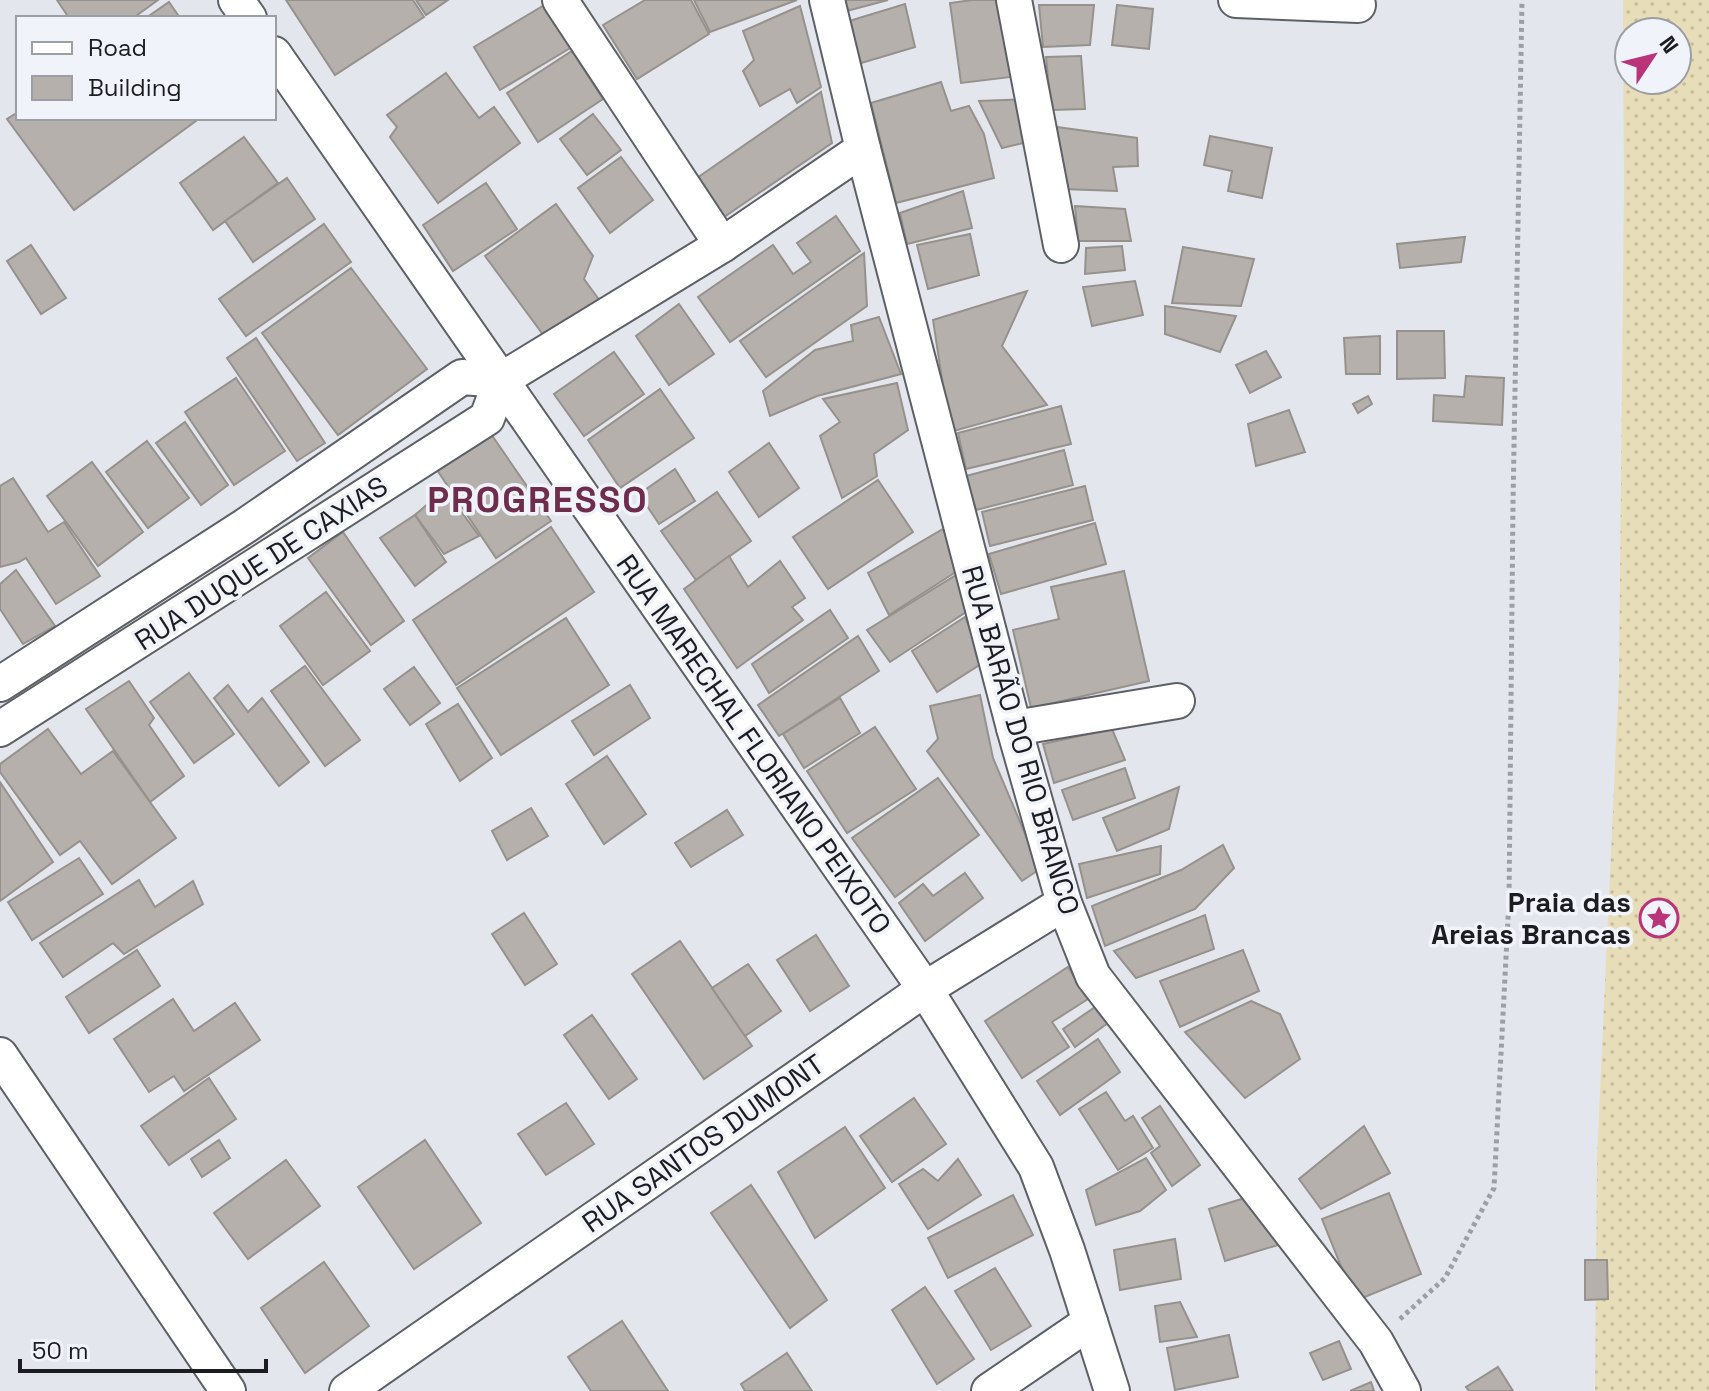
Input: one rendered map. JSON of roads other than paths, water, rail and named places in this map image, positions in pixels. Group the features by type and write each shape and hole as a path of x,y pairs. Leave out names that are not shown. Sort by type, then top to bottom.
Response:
{"street":[{"path":"560,0 722,245"},
{"name":"RUA BARÃO DO RIO BRANCO","path":"827,0 1014,728 1064,903 1093,976 1376,1342 1403,1391"},
{"path":"1014,0 1061,245"},
{"path":"1236,0 1358,5"},
{"name":"RUA MARECHAL FLORIANO PEIXOTO","path":"276,57 925,989 1036,1167 1067,1250 1112,1391"},
{"path":"501,380 722,245 863,149"},
{"name":"RUA DUQUE DE CAXIAS","path":"0,684 245,526 462,377 501,380 487,418 0,729"},
{"path":"245,526 268,559"},
{"path":"51,653 71,684"},
{"path":"1014,728 1177,701"},
{"name":"RUA SANTOS DUMONT","path":"347,1391 925,989 1064,903"},
{"path":"0,1055 228,1391"},
{"path":"989,1391 1090,1322"}],"place":[{"name":"Praia das Areias Brancas","path":"1659,918"}],"district":[{"name":"PROGRESSO","path":"538,500"}]}
